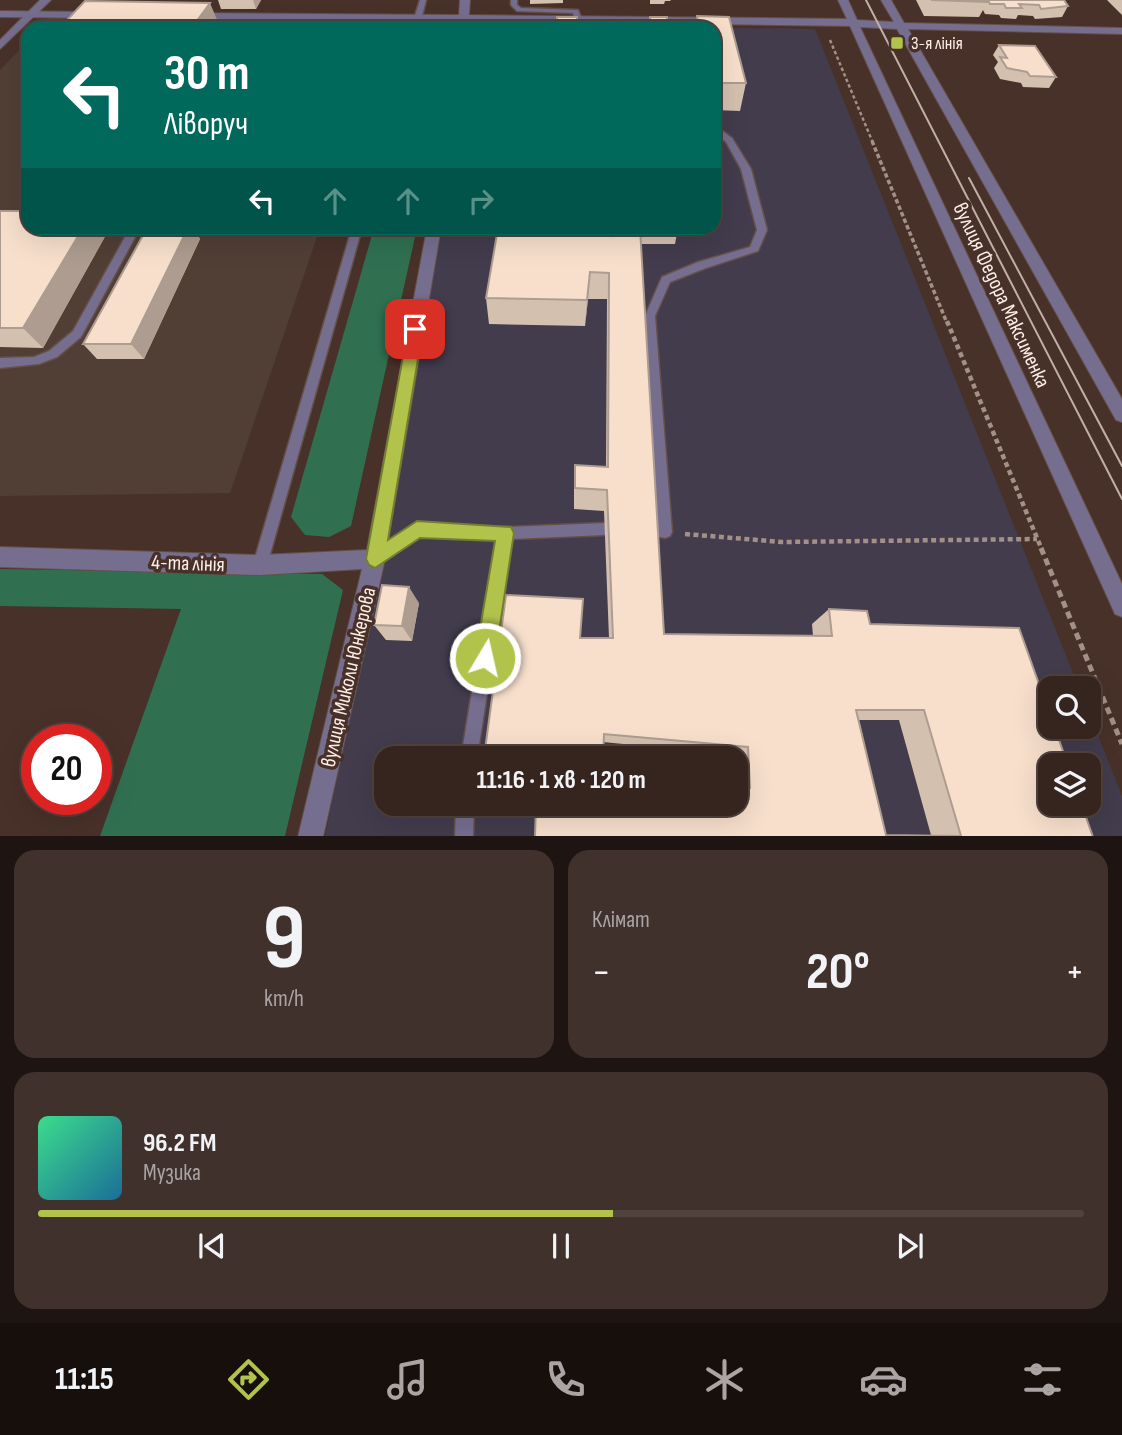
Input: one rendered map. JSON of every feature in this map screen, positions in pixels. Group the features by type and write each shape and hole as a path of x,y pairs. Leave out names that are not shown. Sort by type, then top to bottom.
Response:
{"street":[{"path":"25,21 46,0"},
{"path":"465,0 466,21"},
{"name":"вулиця Федора Максименка","path":"843,0 1122,607"},
{"name":"вулиця Федора Максименка","path":"886,0 1122,415"},
{"path":"0,14 109,15"},
{"path":"178,16 348,21"},
{"path":"550,21 823,21 900,26 1122,31"},
{"path":"0,46 21,25"},
{"name":"вулиця Миколи Юнкерова","path":"310,836 375,559 433,235"},
{"name":"4-та лінія","path":"0,557 260,565 375,559"}],"lane":[{"path":"417,21 423,0"},
{"path":"514,0 514,5 519,9 576,11 578,20"},
{"path":"651,530 665,532 650,316 666,281 702,265 754,249 762,230 746,169 729,141 721,134"},
{"path":"0,363 35,361 53,354 77,334 131,235"},
{"path":"260,565 355,235"},
{"path":"375,559 417,530 505,533 605,529"},
{"path":"471,746 505,533"},
{"path":"464,836 465,816"}],"path":[{"path":"823,21 1122,744"},
{"path":"665,532 782,542 1037,539"}],"shaded area":[{"path":"50,18 390,21 47,21"},
{"path":"721,28 815,29 1074,676 1038,676 1038,739 1100,739 1122,796 1122,836 325,836 441,235 721,235"},
{"path":"21,48 21,235 318,235 230,493 0,496 0,70"}],"green space":[{"path":"372,235 415,235 351,526 329,537 305,535 291,517"},
{"path":"0,569 322,574 343,590 285,836 100,836 107,815 112,815 112,802 181,609 0,606"}],"building":[{"path":"931,0 986,0 987,2"},
{"path":"988,0 1064,0 1068,6 1041,9 1039,5 1019,4 1022,8 1006,8 1004,4 990,4"},
{"path":"85,1 210,3 197,21 66,21"},
{"path":"697,16 729,17 746,83 721,83 721,21 698,21"},
{"path":"557,17 577,17 577,21 557,21"},
{"path":"650,17 667,17 667,21 650,21"},
{"path":"999,45 1035,46 1056,77 1030,76 1027,72 1007,68 1000,57 1007,58"},
{"path":"0,211 21,211 21,235 79,235 23,328 0,328"},
{"path":"143,235 185,235 131,344 83,344"},
{"path":"497,235 640,235 664,634 832,636 829,609 867,611 870,624 1019,628 1038,681 1038,739 1059,739 1064,753 1038,753 1038,816 1086,816 1093,836 961,836 535,836 536,816 748,816 748,746 604,734 604,746 485,746 506,595 583,599 580,638 613,638 607,490 575,488 575,465 608,467 609,273 590,272 587,300 486,298","holes":["856,710 924,710 961,836 886,835"]},
{"path":"382,585 409,587 402,626 374,625"}],"tram line":[{"path":"866,0 1122,499"},
{"path":"969,178 1122,466"}],"place":[{"name":"3-я лінія","path":"897,43"}],"route":[{"path":"415,329 375,559 417,530 505,533 485,658"}]}
